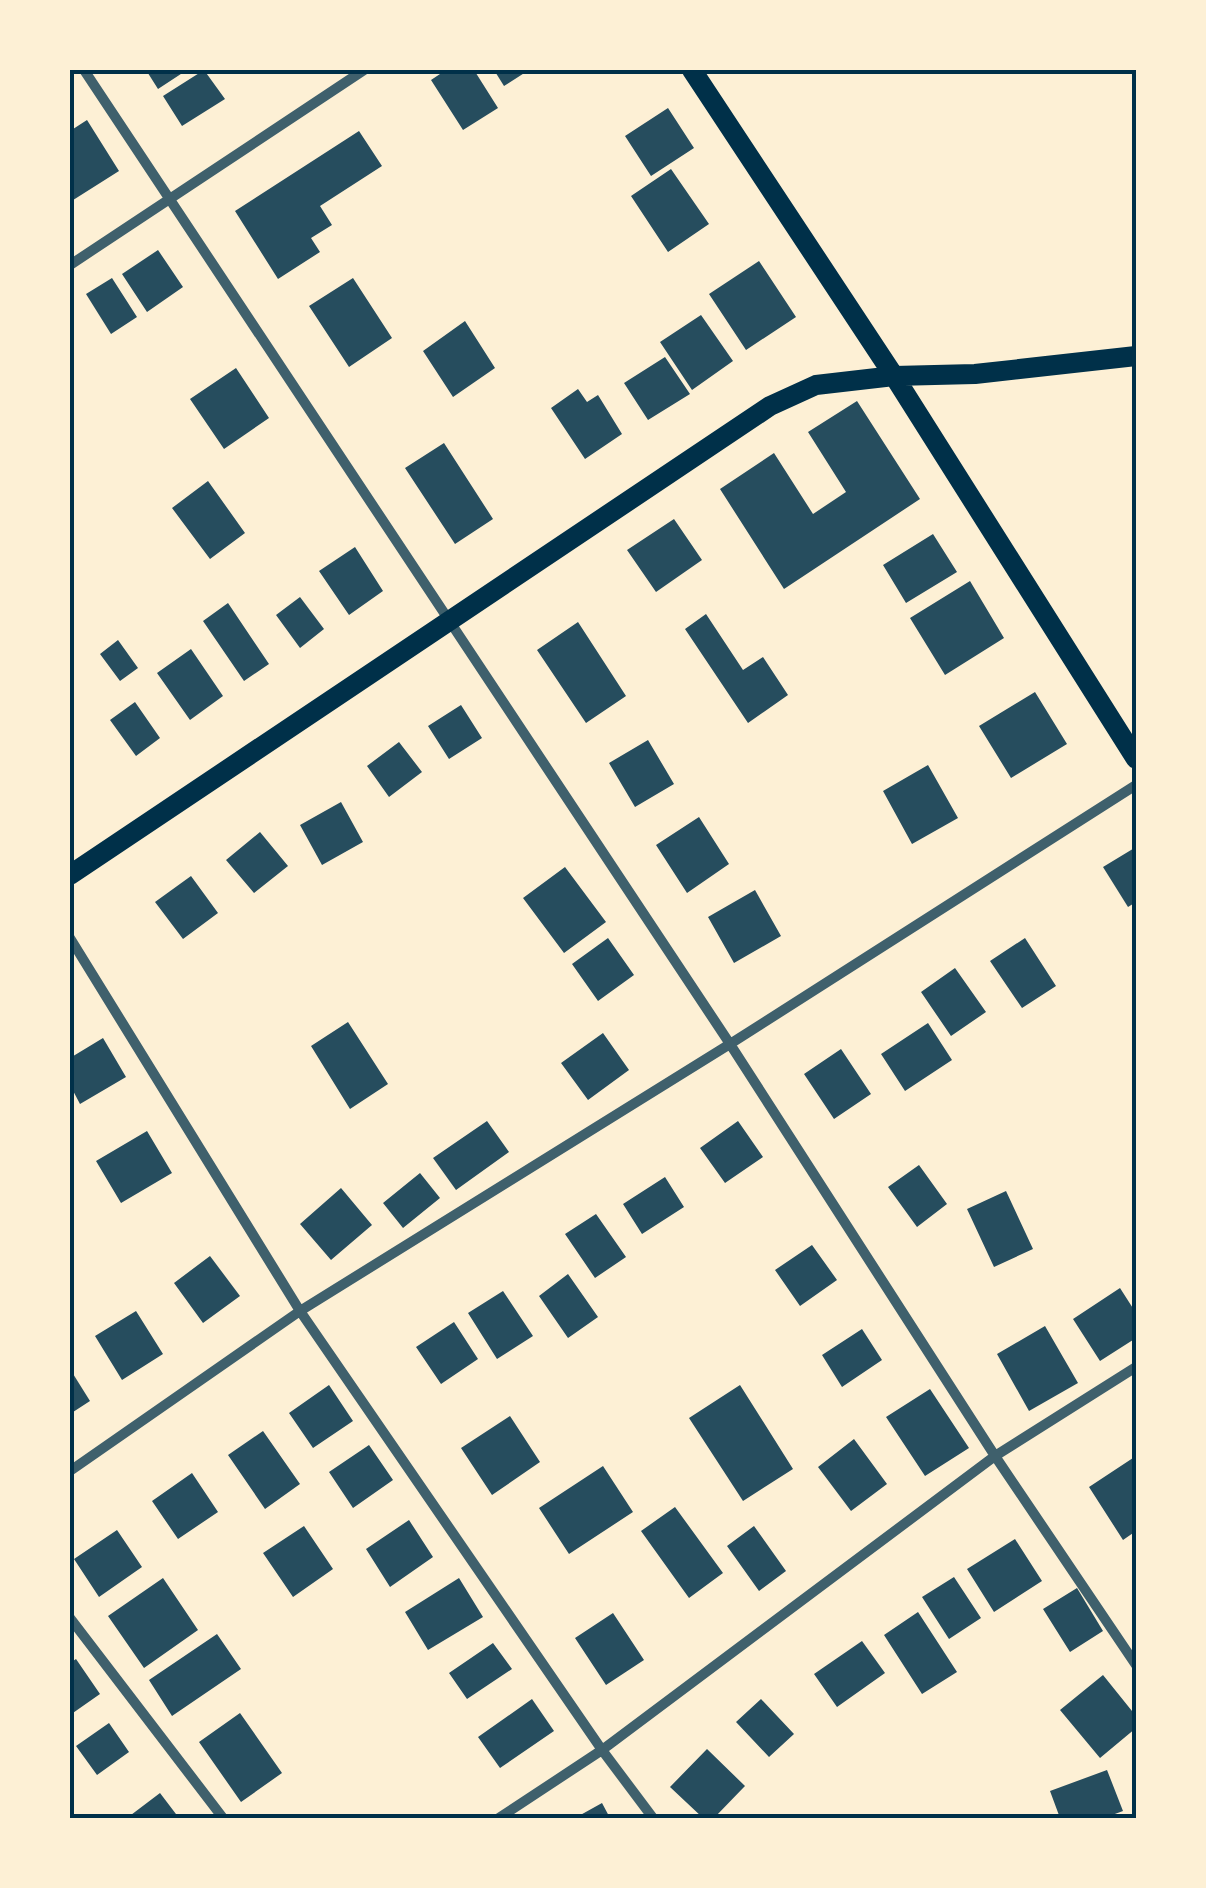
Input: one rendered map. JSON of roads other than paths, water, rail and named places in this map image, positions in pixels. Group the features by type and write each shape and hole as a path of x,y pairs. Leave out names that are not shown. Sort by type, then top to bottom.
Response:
{"main road":[{"path":"692,70 894,376 1136,759"},
{"path":"70,875 770,406 816,385 894,376 976,374 1136,356"}],"street":[{"path":"84,70 1136,1665"},
{"path":"70,265 364,70"},
{"path":"70,1471 300,1311 730,1044 1136,785"},
{"path":"70,938 300,1311 653,1818"},
{"path":"499,1818 602,1750 995,1456 1136,1367"},
{"path":"70,1618 223,1818"}]}
